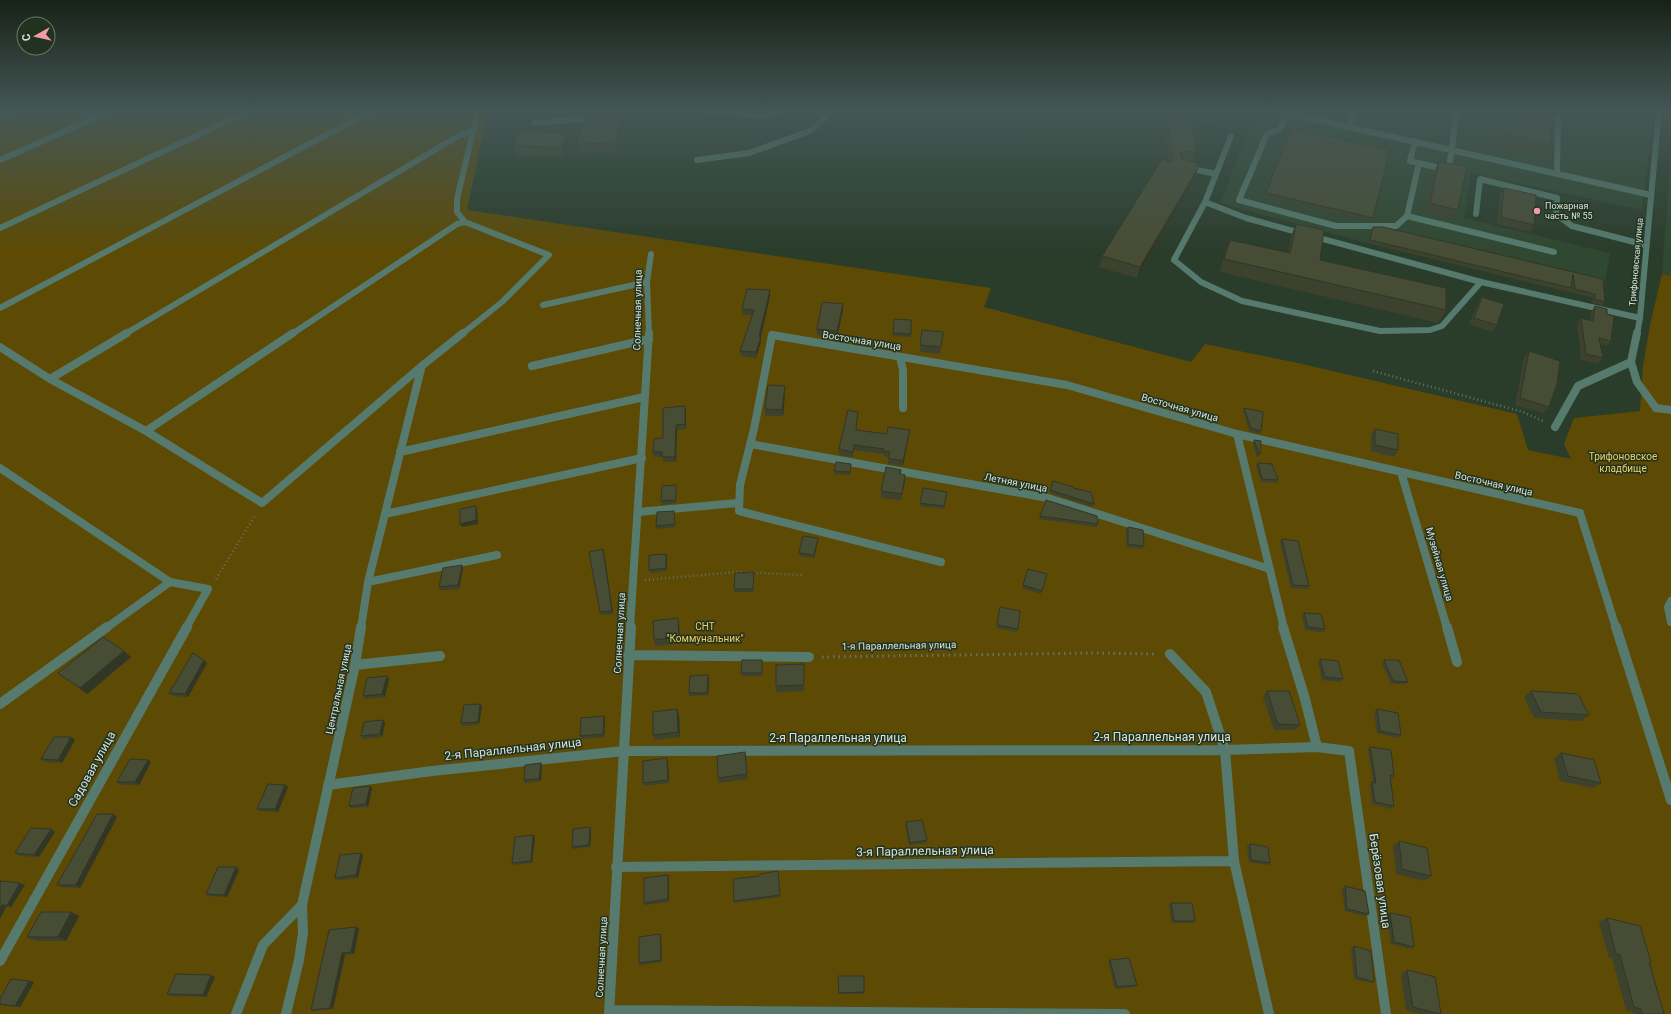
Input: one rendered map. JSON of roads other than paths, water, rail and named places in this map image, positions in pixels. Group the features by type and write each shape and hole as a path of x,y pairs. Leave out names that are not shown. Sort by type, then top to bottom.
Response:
{"street":[{"path":"0,228 150,157"},
{"path":"0,308 284,157"},
{"path":"50,379 357,194 421,157"},
{"path":"0,347 50,379 146,431 262,503 423,365 502,302 549,255 465,222 457,212 457,199 467,157"},
{"path":"697,160 717,157"},
{"path":"1223,157 1205,202 1174,260 1201,282 1242,301 1380,331 1430,330 1442,326 1481,282"},
{"path":"1257,157 1239,200 1336,226 1396,226 1407,216 1419,163"},
{"path":"1411,157 1410,161 1448,170 1451,157"},
{"path":"1485,157 1651,195"},
{"path":"1557,157 1557,173"},
{"name":"Трифоновская улица","path":"1655,157 1640,318 1631,362 1637,382 1656,408 1671,410"},
{"path":"1181,166 1216,174"},
{"path":"1476,214 1480,180 1557,198 1556,214 1572,226 1646,245"},
{"path":"1205,202 1246,218 1481,282 1640,318"},
{"path":"1407,216 1554,252"},
{"path":"146,431 450,228 465,222"},
{"name":"Солнечная улица","path":"609,1012 632,581 642,458 648,339 648,282 651,254"},
{"path":"543,305 648,282"},
{"name":"Восточная улица","path":"750,444 772,335 1067,385 1237,434 1580,513 1671,800"},
{"path":"532,366 648,339"},
{"path":"900,357 903,370 903,408"},
{"path":"1554,427 1578,386 1631,362"},
{"name":"Центральная улица","path":"286,1014 300,960 304,933 302,905 355,664 368,582 421,370"},
{"path":"400,452 644,397"},
{"path":"1237,434 1287,642 1305,699 1317,747"},
{"path":"750,444 737,503 739,511 941,562"},
{"name":"Летняя улица","path":"750,444 1048,498 1270,569"},
{"path":"385,514 642,458"},
{"path":"0,468 170,582 0,704"},
{"name":"Музейная улица","path":"1401,472 1457,662"},
{"path":"638,512 737,503"},
{"path":"368,582 497,555"},
{"name":"Садовая улица","path":"0,961 208,589 170,582"},
{"path":"1671,602 1668,607 1671,622"},
{"path":"1170,654 1206,692 1226,750 1234,861 1269,1014"},
{"path":"628,655 809,657"},
{"path":"355,664 440,656"},
{"name":"2-я Параллельная улица","path":"328,785 432,771 624,751 1226,750 1317,747 1349,751"},
{"name":"Берёзовая улица","path":"1349,751 1386,1014"},
{"name":"3-я Параллельная улица","path":"616,867 1234,861"},
{"path":"236,1014 263,945 302,905"},
{"path":"609,1012 1125,1014"}],"place":[{"name":"Пожарная часть № 55","path":"1537,211"}],"park label":[{"name":"Трифоновское кладбище","path":"1623,462"},
{"name":"СНТ \"Коммунальник\"","path":"705,632"}]}
